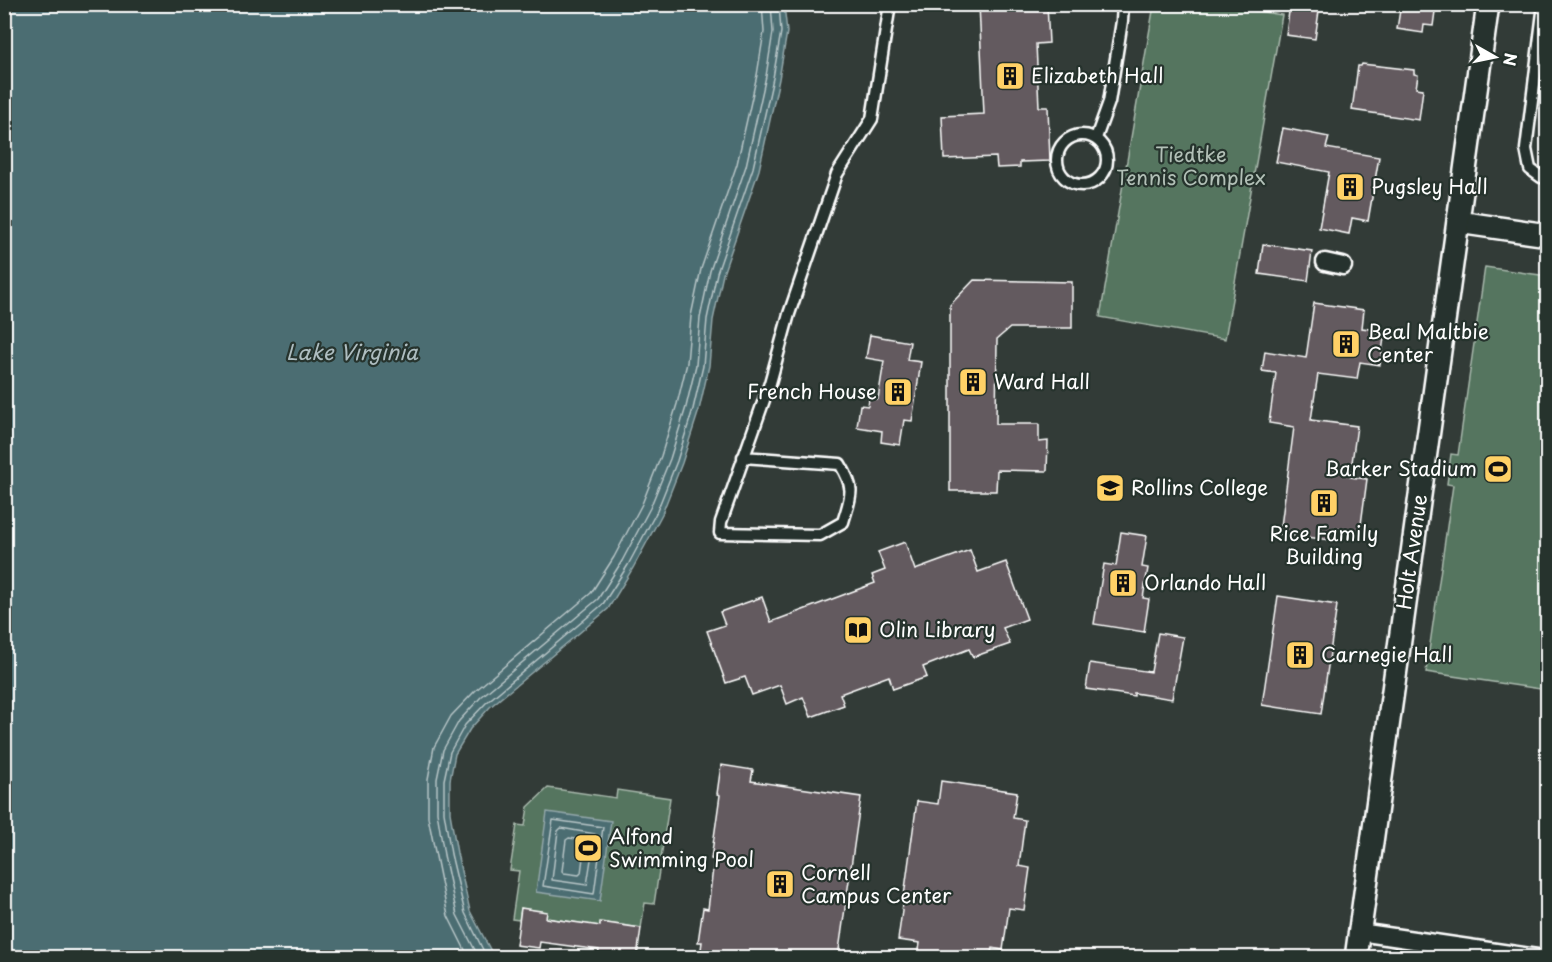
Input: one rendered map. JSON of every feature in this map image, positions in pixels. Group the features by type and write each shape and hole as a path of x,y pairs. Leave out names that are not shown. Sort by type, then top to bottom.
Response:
{"street":[{"name":"Holt Avenue","path":"1356,957 1488,4"},
{"path":"1458,222 1548,234"},
{"path":"1325,262 1343,266"},
{"path":"1359,932 1537,957"}],"lane":[{"path":"743,457 840,464 850,480 852,494 843,522 820,535 720,532 721,522 743,457 770,383 789,314 837,174 872,118 890,4"},
{"path":"1096,138 1109,102 1123,4"},
{"path":"1544,4 1526,149 1530,169 1541,177 1548,178"},
{"path":"1076,134 1096,138 1105,148 1107,156 1104,172 1092,183 1083,185 1067,181 1057,167 1058,150 1062,143 1076,134"}],"green space":[{"name":"Tiedtke Tennis Complex","path":"1154,5 1219,5 1282,15 1225,339 1100,317"},
{"name":"Barker Stadium","path":"1485,267 1547,276 1547,690 1426,672 1453,485 1447,484 1451,454 1458,455"},
{"name":"Alfond Swimming Pool","path":"548,788 616,798 617,790 670,798 654,904 645,903 641,928 601,922 600,926 546,918 521,908 519,920 512,919 519,871 510,870 517,825 525,826 528,807"}],"water":[{"name":"Lake Virginia","path":"5,4 784,5 787,32 759,170 723,274 713,320 709,366 699,410 662,514 608,609 490,707 470,729 455,754 450,780 450,813 457,853 470,911 494,957 5,957"},
{"name":"Alfond Swimming Pool","path":"547,812 611,821 600,901 536,892"}],"building":[{"name":"Elizabeth Hall","path":"979,4 1047,4 1049,43 1036,44 1039,107 1048,107 1050,161 1020,162 1020,167 997,168 996,157 944,159 942,116 984,114"},
{"path":"1290,4 1320,4 1315,39 1286,35"},
{"path":"1401,4 1436,4 1433,26 1424,25 1423,33 1397,29"},
{"path":"1362,64 1414,70 1414,74 1418,75 1416,88 1423,89 1419,120 1352,110 1358,66"},
{"name":"Pugsley Hall","path":"1283,128 1329,137 1326,148 1379,157 1368,221 1352,218 1349,234 1319,228 1329,172 1276,162"},
{"path":"1263,244 1312,251 1308,281 1259,274"},
{"name":"Ward Hall","path":"974,280 1072,282 1072,328 1010,328 997,339 996,424 1039,424 1039,442 1048,441 1047,471 997,470 996,491 950,491 950,305"},
{"path":"1314,303 1364,310 1362,328 1385,331 1380,365 1360,362 1357,379 1318,374 1311,420 1357,426 1350,477 1367,479 1360,532 1333,528 1331,540 1280,534 1294,427 1269,423 1276,373 1262,371 1265,351 1306,358"},
{"name":"French House","path":"870,335 910,342 907,360 921,362 912,421 904,420 900,445 881,442 882,431 857,427 860,405 868,406 869,398 878,399 884,361 866,358"},
{"name":"Orlando Hall","path":"1121,532 1147,536 1142,567 1148,568 1143,598 1149,599 1144,632 1094,624 1104,564 1116,566"},
{"name":"Olin Library","path":"905,542 915,570 970,550 978,572 1006,562 1027,619 1003,628 1010,644 973,657 969,649 923,667 927,677 893,689 889,676 840,694 844,705 811,717 803,697 787,704 780,685 752,695 745,677 726,683 707,631 725,625 720,612 762,597 771,622 875,583 872,575 885,570 878,552"},
{"name":"Carnegie Hall","path":"1278,596 1337,605 1321,714 1262,705"},
{"path":"1158,633 1183,637 1172,699 1086,689 1090,663 1151,672"},
{"name":"Cornell Campus Center","path":"721,765 753,770 751,781 861,797 838,957 700,957 702,942 698,942 703,908 708,909"},
{"path":"941,781 1017,792 1013,818 1025,820 1019,866 1030,868 1024,910 1009,908 1003,950 992,948 990,957 918,957 920,943 898,940 917,801 938,804"},
{"path":"521,908 547,912 546,918 600,926 600,922 641,928 637,957 598,957 599,950 540,942 539,948 516,945"}],"place":[{"name":"Elizabeth Hall","path":"1010,76"},
{"name":"Pugsley Hall","path":"1350,187"},
{"name":"Beal Maltbie Center","path":"1346,344"},
{"name":"Ward Hall","path":"973,382"},
{"name":"French House","path":"898,392"},
{"name":"Barker Stadium","path":"1498,469"},
{"name":"Rollins College","path":"1110,488"},
{"name":"Rice Family Building","path":"1324,503"},
{"name":"Orlando Hall","path":"1123,583"},
{"name":"Olin Library","path":"858,630"},
{"name":"Carnegie Hall","path":"1300,655"},
{"name":"Alfond Swimming Pool","path":"588,848"},
{"name":"Cornell Campus Center","path":"780,884"}]}
